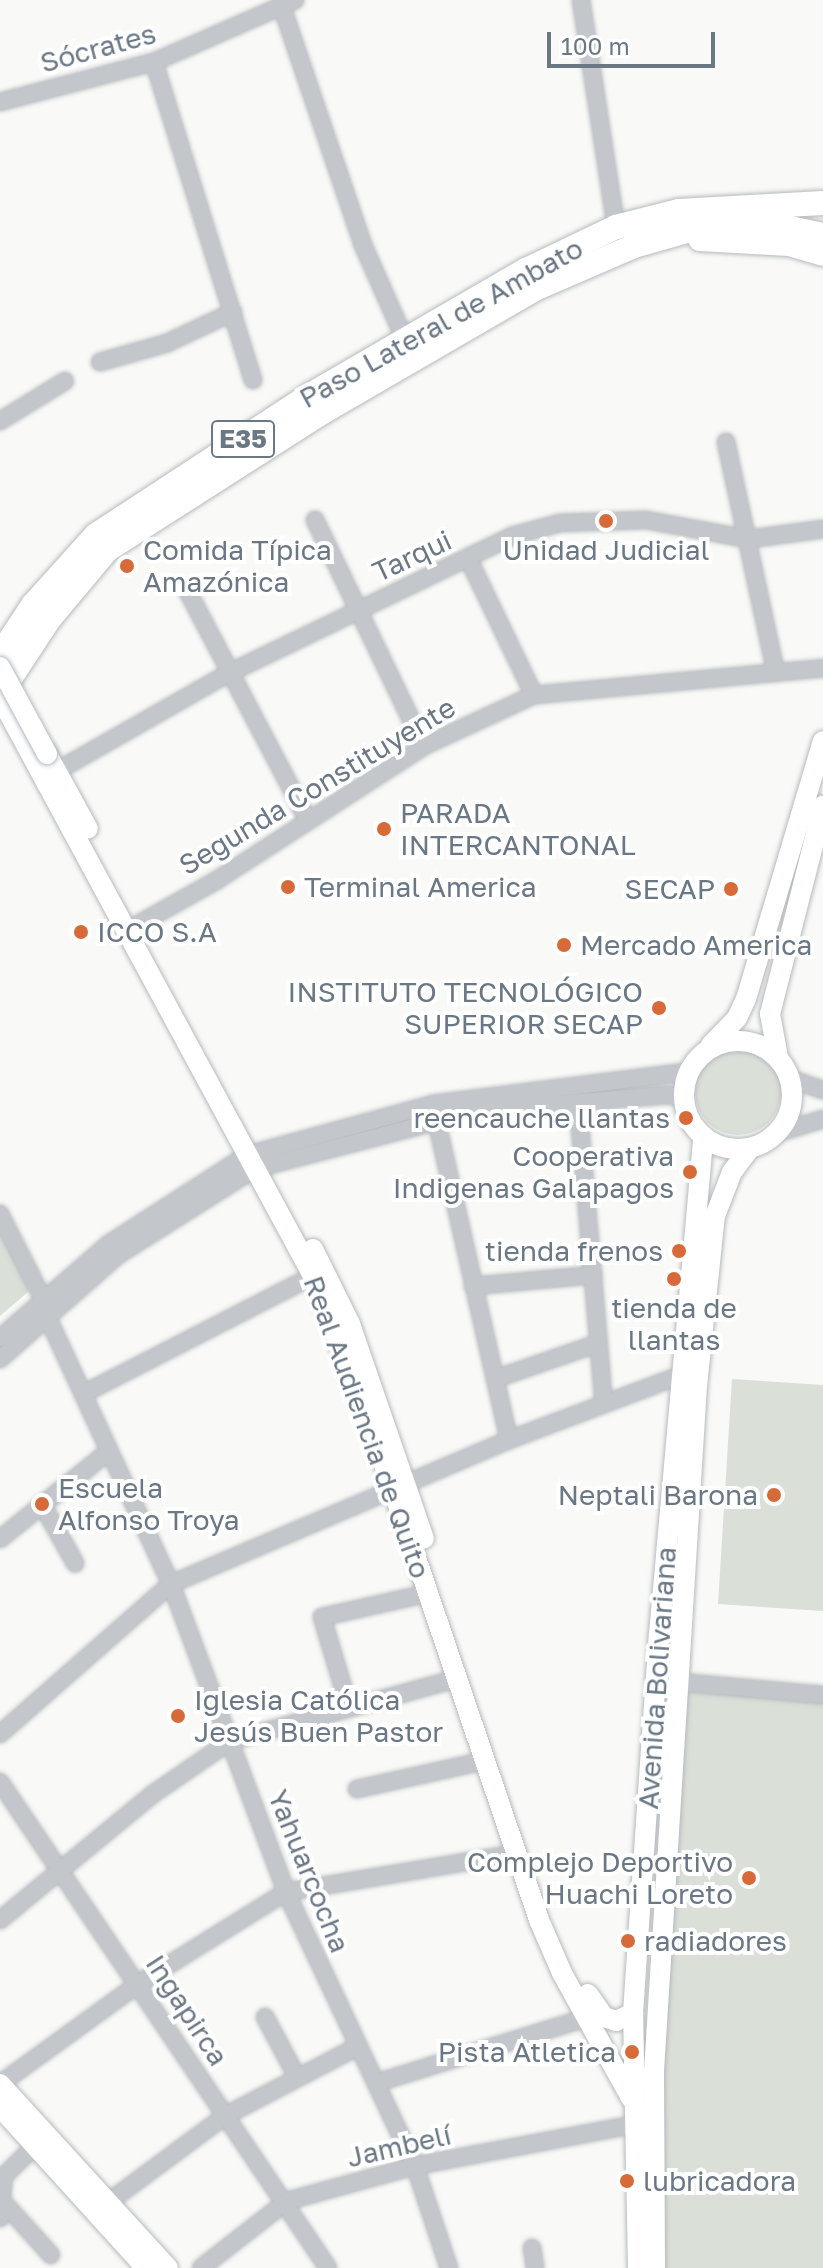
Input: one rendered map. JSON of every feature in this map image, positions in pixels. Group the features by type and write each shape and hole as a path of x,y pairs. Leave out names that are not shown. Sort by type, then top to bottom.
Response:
{"highway":[{"name":"Paso Lateral de Ambato","path":"0,655 33,605 96,535 310,395 526,270 616,227 679,211 823,203"},
{"path":"781,204 823,218"},
{"path":"634,246 734,222 823,235"},
{"path":"634,246 717,237 789,244 823,254"},
{"name":"Paso Lateral de Ambato","path":"0,695 50,618 107,550 309,420 523,296 634,246"}],"main road":[{"name":"Real Audiencia de Quito","path":"0,667 313,1276 400,1488 522,1839 567,1954 631,2098"},
{"name":"Real Audiencia de Quito","path":"0,695 46,761"},
{"path":"750,1148 733,1149 703,1137 689,1119 684,1098 688,1072 737,1018 746,999 823,741"},
{"path":"777,1133 791,1108 791,1079 778,1057 770,1014 823,806"},
{"path":"703,1052 742,1040 778,1057"},
{"name":"Avenida Bolivariana","path":"655,2268 654,2071 678,1682 715,1216 732,1172 750,1148 777,1133"},
{"name":"Avenida Bolivariana","path":"638,2268 631,2125 633,2013 681,1375 690,1327 703,1137"},
{"name":"Real Audiencia de Quito","path":"255,1161 345,1311 429,1593 514,1854 562,1973 594,2016"},
{"path":"594,2016 616,2021 633,2013"},
{"path":"0,2084 40,2141 146,2268"},
{"path":"0,2107 110,2201 168,2268"}],"street":[{"path":"581,0 616,227"},
{"path":"289,4 363,245 405,340"},
{"name":"Sócrates","path":"0,102 154,62 289,4"},
{"path":"154,62 253,380"},
{"path":"100,362 167,343 233,312"},
{"path":"0,421 65,381"},
{"path":"726,442 776,673"},
{"path":"315,520 424,746"},
{"name":"Tarqui","path":"46,761 512,536 560,523 646,520 749,539 823,529"},
{"path":"468,558 534,695"},
{"path":"187,590 227,674 308,820"},
{"name":"Segunda Constituyente","path":"133,927 424,746 534,695 823,668"},
{"path":"0,1359 109,1244 255,1161 339,1138 433,1104 688,1072"},
{"path":"791,1079 823,1090"},
{"path":"339,1138 438,1121 578,1103 667,1095 684,1098"},
{"path":"578,1103 596,1344 604,1404"},
{"path":"433,1104 509,1440"},
{"path":"777,1133 823,1119"},
{"name":"Yahuarcocha","path":"0,1214 171,1584 286,1892 355,2048 376,2083 415,2166 449,2268"},
{"path":"473,1286 593,1275"},
{"path":"83,1394 313,1276"},
{"path":"0,1338 46,1308"},
{"path":"495,1379 596,1344"},
{"path":"0,1734 171,1584 509,1440 681,1375"},
{"path":"0,1539 109,1451"},
{"path":"42,1504 75,1563"},
{"path":"349,1707 322,1617 429,1593"},
{"path":"0,1920 62,1867 230,1741 458,1678"},
{"path":"678,1682 823,1695"},
{"path":"357,1789 483,1761"},
{"name":"Ingapirca","path":"0,1782 62,1867 225,2116 287,2201 328,2268"},
{"path":"0,2084 138,1984 286,1892 514,1854"},
{"path":"376,2083 594,2016"},
{"path":"265,2017 297,2077"},
{"path":"110,2201 225,2116 355,2048"},
{"name":"Jambelí","path":"201,2268 287,2201 415,2166 631,2125"},
{"path":"40,2141 4,2176 2,2210 51,2255"},
{"path":"532,2248 535,2268"}],"shaded area":[{"path":"730,1049 746,1049 769,1061 778,1075 781,1092 778,1109 769,1123 746,1135 730,1135 714,1128 702,1116 695,1100 695,1084 702,1068 714,1056"},
{"path":"0,1225 29,1291 0,1316"},
{"name":"Neptali Barona","path":"732,1379 823,1385 823,1611 718,1604"},
{"name":"Complejo Deportivo Huachi Loreto","path":"687,1680 823,1694 823,2268 665,2268 664,2061"}],"place":[{"name":"Unidad Judicial","path":"606,521"},
{"name":"Comida Típica Amazónica","path":"127,566"},
{"name":"PARADA INTERCANTONAL","path":"384,829"},
{"name":"Terminal America","path":"288,887"},
{"name":"SECAP","path":"731,889"},
{"name":"ICCO S.A","path":"81,932"},
{"name":"Mercado America","path":"564,945"},
{"name":"INSTITUTO TECNOLÓGICO SUPERIOR SECAP","path":"659,1008"},
{"name":"reencauche llantas","path":"686,1118"},
{"name":"Cooperativa Indigenas Galapagos","path":"690,1172"},
{"name":"tienda frenos","path":"679,1251"},
{"name":"tienda de llantas","path":"674,1279"},
{"name":"Neptali Barona","path":"774,1495"},
{"name":"Escuela Alfonso Troya","path":"42,1504"},
{"name":"Iglesia Católica Jesús Buen Pastor","path":"178,1716"},
{"name":"Complejo Deportivo Huachi Loreto","path":"749,1878"},
{"name":"radiadores","path":"628,1941"},
{"name":"Pista Atletica","path":"632,2052"},
{"name":"lubricadora","path":"627,2181"}]}
